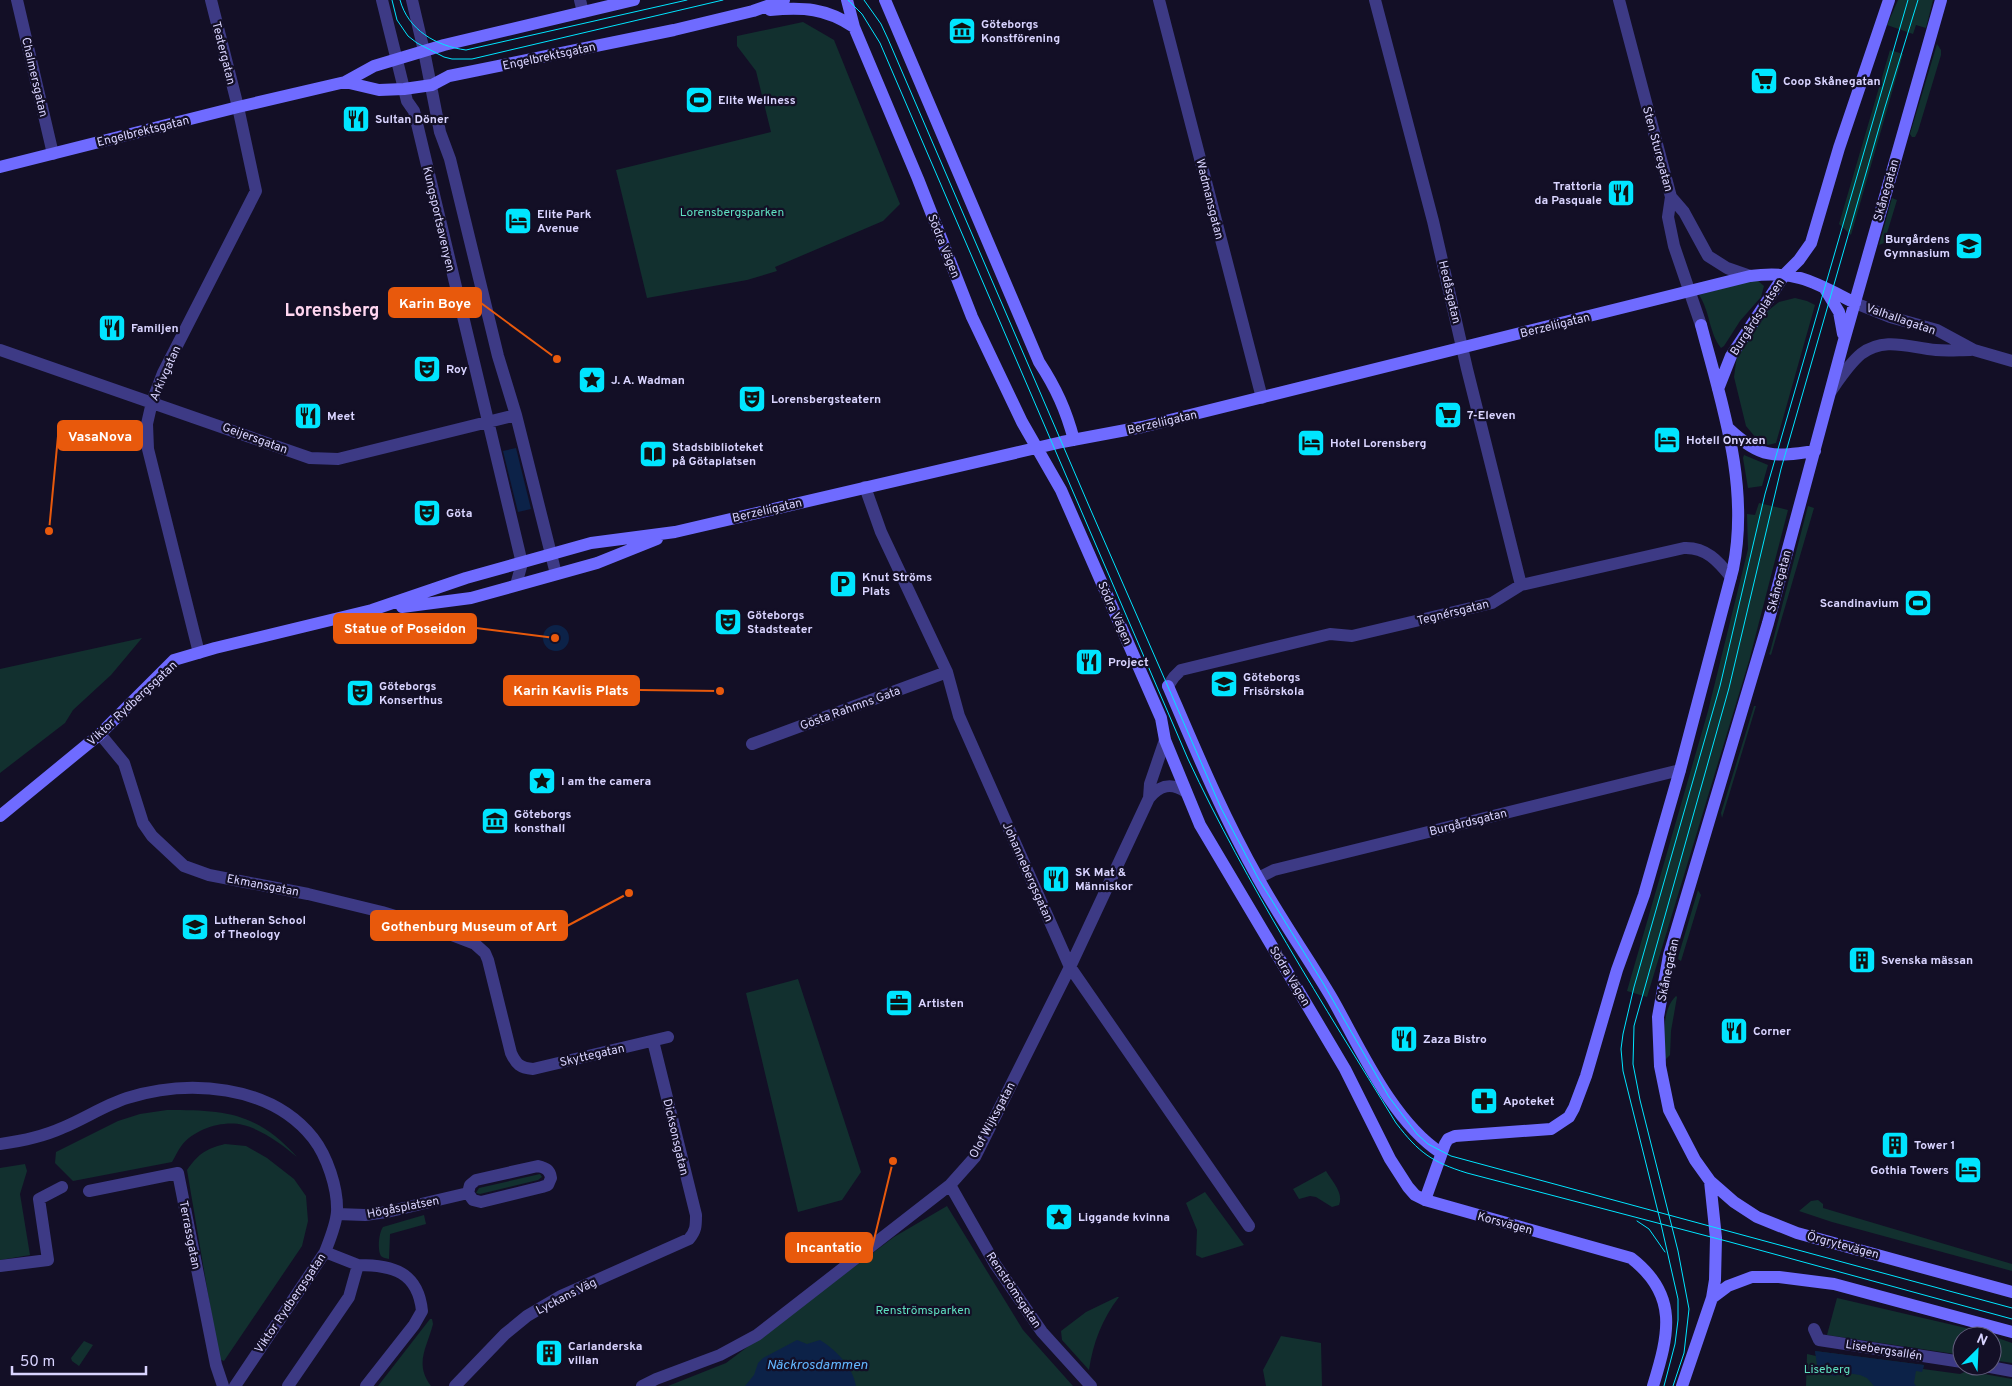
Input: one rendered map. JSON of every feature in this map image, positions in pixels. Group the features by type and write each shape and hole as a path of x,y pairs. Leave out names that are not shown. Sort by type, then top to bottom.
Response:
{"street":[{"name":"Chalmersgatan","path":"17,0 53,154"},
{"name":"Teatergatan","path":"211,0 238,107"},
{"name":"Kungsportsavenyen","path":"382,0 407,100 414,111 522,563 516,585"},
{"name":"Kungsportsavenyen","path":"412,0 432,86 440,132 450,159 498,356 516,415 556,574"},
{"name":"Engelbrektsgatan","path":"0,167 345,82 374,66 582,6 634,0"},
{"name":"Engelbrektsgatan","path":"345,82 379,90 432,86 449,76 674,30 753,11 784,0"},
{"name":"Södra Vägen","path":"847,0 854,27 918,179 972,317 1012,402 1061,490 1161,718 1165,740 1200,825 1345,1069 1390,1159 1408,1187 1415,1195 1425,1200"},
{"path":"885,0 1039,362 1058,393 1068,417 1074,440"},
{"name":"Wadmansgatan","path":"1160,0 1262,398"},
{"name":"Hedåsgatan","path":"1375,0 1433,221 1462,347 1522,585"},
{"name":"Sten Sturegatan","path":"1619,0 1671,197 1668,217 1674,246 1701,325"},
{"path":"1785,274 1811,244 1839,148 1889,0"},
{"name":"Skånegatan","path":"1695,1160 1669,1110 1660,1071 1658,1017 1669,955 1768,622 1843,344 1941,0"},
{"name":"Engelbrektsgatan","path":"753,11 806,8 835,15 854,27"},
{"name":"Arkivgatan","path":"199,652 148,449 147,424 152,402 163,373 256,192 238,107"},
{"path":"1671,197 1684,212 1708,256 1727,268 1750,276"},
{"name":"Burgårdsplatsen","path":"1718,389 1732,356 1785,274"},
{"name":"Burgårdsplatsen","path":"1689,291 1750,276 1785,274 1798,276 1855,303"},
{"path":"1824,287 1839,312 1842,323 1843,344"},
{"name":"Berzeliigatan","path":"550,555 591,543 674,532 1037,448 1142,427 1689,291"},
{"name":"Valhallagatan","path":"1855,303 1890,317 1937,330 1974,350 2012,361"},
{"name":"Burgårdsplatsen","path":"1701,325 1729,429"},
{"name":"Valhallagatan","path":"1831,391 1853,361 1862,353 1883,345 1892,343 1934,350 1974,350"},
{"name":"Geijersgatan","path":"0,350 310,458 338,459 516,415"},
{"path":"1729,429 1746,443 1766,454 1776,456 1814,451"},
{"path":"1425,1200 1441,1152 1448,1139 1455,1136 1544,1130 1560,1124 1569,1116 1578,1099 1616,970 1644,895 1680,770 1731,577 1739,539 1739,522 1738,492 1729,429"},
{"name":"Johannebergsgatan","path":"865,487 881,532 948,672 960,716 1070,967 1250,1226"},
{"name":"Berzeliigatan","path":"556,574 597,563 674,532"},
{"name":"Tegnérsgatan","path":"1168,686 1181,670 1330,634 1352,636 1492,603 1522,585 1694,548 1705,551 1712,556 1731,577"},
{"name":"Viktor Rydbergsgatan","path":"0,816 100,734 174,660 199,652 372,610 466,578 550,555"},
{"name":"Viktor Rydbergsgatan","path":"372,610 471,598 556,574"},
{"name":"Gösta Rahmns Gata","path":"752,744 948,672"},
{"name":"Södra Vägen","path":"1168,686 1221,808 1258,878 1323,983 1389,1097 1417,1134 1441,1152"},
{"name":"Ekmansgatan","path":"100,734 124,763 144,823 152,836 184,866 209,875 308,894 382,912 428,926 474,944 484,952 488,960 510,1053 516,1064"},
{"name":"Olof Wijksgatan","path":"642,1386 720,1355 757,1335 950,1185 975,1157 1070,967 1149,798 1150,784 1165,740"},
{"name":"Burgårdsgatan","path":"1258,878 1274,870 1680,770"},
{"path":"1149,798 1155,791 1170,785 1178,786 1186,792"},
{"name":"Skyttegatan","path":"516,1064 524,1068 533,1069 668,1037"},
{"name":"Dicksonsgatan","path":"653,1041 696,1215 695,1232"},
{"name":"Viktor Rydbergsgatan","path":"0,1144 43,1136 126,1098 182,1088 209,1088 233,1092 273,1105 289,1115 308,1132 316,1142 334,1185 337,1214 325,1252 235,1386"},
{"name":"Örgrytevägen","path":"1695,1160 1710,1181 1748,1212 1782,1228 2012,1292"},
{"name":"Högåsplatsen","path":"538,1166 546,1167 550,1172 551,1178 548,1184 542,1187 480,1202 473,1200 468,1193 470,1185 476,1180 538,1166"},
{"name":"Terrassgatan","path":"89,1191 178,1173 216,1365 223,1386"},
{"path":"1682,1386 1712,1298 1715,1280 1716,1238 1710,1181"},
{"name":"Renströmsgatan","path":"950,1185 995,1264 1042,1332 1091,1386"},
{"path":"0,1266 48,1260 39,1199 62,1187"},
{"name":"Högåsplatsen","path":"337,1214 365,1215 388,1212 468,1193"},
{"name":"Korsvägen","path":"1425,1200 1631,1258 1644,1268 1653,1278 1666,1309 1668,1326 1654,1386"},
{"name":"Lyckans Väg","path":"455,1386 505,1334 526,1316 561,1296 689,1239 695,1232"},
{"path":"325,1252 358,1265 390,1268 403,1273 411,1279 417,1290 422,1308 414,1325 366,1386"},
{"path":"288,1386 349,1297 358,1265"},
{"path":"1712,1298 1728,1286 1752,1277 1778,1277 1834,1284 2012,1332"},
{"name":"Lisebergsallén","path":"1814,1329 1819,1340 1952,1360"}],"green space":[{"path":"1898,0 1933,0 1926,28 1916,25 1913,34 1887,25"},
{"name":"Lorensbergsparken","path":"803,22 834,40 900,204 883,221 775,267 777,271 747,280 647,298 616,170 771,132 756,71 737,46 737,36"},
{"path":"1937,44 1941,50 1941,55 1918,131 1915,137 1912,137 1910,134"},
{"path":"1890,50 1903,54 1851,235 1839,224"},
{"path":"1892,198 1897,200 1884,243 1879,245"},
{"path":"1756,279 1764,286 1761,297 1740,321 1721,348 1714,336 1703,301 1699,295"},
{"path":"1795,298 1815,305 1776,443 1768,445 1756,438 1746,426 1734,377 1737,355 1765,313 1779,302"},
{"path":"1744,455 1768,465 1762,486 1748,488"},
{"path":"1759,503 1788,510 1749,661 1647,997 1627,991 1708,711 1748,549 1747,514 1755,515"},
{"path":"1808,506 1814,508 1771,655 1769,654"},
{"path":"142,638 111,675 73,710 65,723 0,773 0,669"},
{"path":"1754,706 1756,706 1722,818 1721,813"},
{"path":"1698,890 1701,895 1681,961 1678,959 1679,954"},
{"path":"798,979 861,1172 842,1200 798,1212 746,993"},
{"path":"1676,996 1670,1055 1665,1060 1664,1026 1668,1009"},
{"path":"167,1110 223,1113 253,1122 282,1142 297,1157 279,1143 257,1130 243,1125 227,1124 210,1127 194,1134 182,1145 172,1162 73,1181 55,1163 56,1152 118,1121 140,1114"},
{"path":"225,1144 246,1146 267,1158 294,1179 306,1196 308,1221 302,1246 224,1361 219,1359 187,1170 203,1152"},
{"path":"25,1164 27,1171 20,1194 30,1255 0,1260 0,1168"},
{"path":"1326,1171 1339,1192 1339,1205 1332,1207 1316,1197 1310,1196 1299,1199 1293,1189"},
{"path":"540,1174 542,1177 538,1180 480,1194 476,1193 479,1188"},
{"path":"1205,1192 1244,1245 1202,1258 1196,1255 1197,1230 1186,1203"},
{"path":"1818,1200 1823,1204 1823,1208 2012,1264 2012,1271 1832,1222 1799,1211 1811,1201"},
{"name":"Renströmsparken","path":"947,1206 1023,1330 1073,1386 668,1386 726,1363 894,1237"},
{"path":"424,1215 426,1224 390,1234 389,1259 381,1256 379,1241 383,1227"},
{"path":"1119,1297 1099,1332 1089,1370 1062,1340 1061,1331 1086,1312"},
{"path":"1837,1298 1957,1326 1952,1326 1952,1354 1827,1335"},
{"path":"430,1319 432,1319 433,1324 423,1355 423,1370 431,1386 378,1386"},
{"path":"1281,1336 1321,1343 1322,1386 1266,1386 1263,1370"},
{"path":"2002,1340 2012,1343 2012,1363 2002,1362"},
{"path":"84,1341 93,1345 79,1366 71,1358"},
{"name":"Liseberg","path":"1815,1351 1924,1365 1923,1369 1952,1373 1952,1376 1995,1376 2012,1379 2012,1386 1806,1386 1807,1354 1816,1356"}],"water":[{"path":"516,448 531,509 518,512 503,451"},
{"path":"556,625 565,629 569,638 565,647 556,651 547,647 543,638 547,629"},
{"name":"Näckrosdammen","path":"797,1340 807,1344 820,1340 826,1344 848,1366 856,1386 745,1386 754,1375 758,1363 763,1358"},
{"path":"1815,1351 1924,1365 1922,1372 1916,1371 1914,1383 1916,1386 1874,1386 1867,1378 1860,1375 1847,1373 1834,1376 1818,1371"}],"tram line":[{"path":"392,0 397,20 408,36 417,43 444,57 452,59 472,59 723,0"},
{"path":"400,0 409,20 425,35 444,45 466,50 687,0"},
{"path":"848,0 862,14 880,43 1188,759 1211,806 1287,944 1396,1123 1404,1133 1427,1155 1444,1165 1467,1173 2012,1319"},
{"path":"864,0 881,24 888,39 1221,808 1258,878 1323,983 1389,1097 1417,1134 1428,1144 1451,1156 2012,1308"},
{"path":"1664,1386 1675,1344 1678,1299 1623,1071 1621,1049 1623,1034 1634,987 1720,686 1765,494 1908,0"},
{"path":"1673,1386 1684,1353 1689,1309 1678,1251 1640,1100 1633,1064 1634,1026 1729,688 1781,469 1885,107 1918,0"},
{"path":"1637,1221 1649,1229 1665,1252"}],"place":[{"name":"Göteborgs Konstförening","path":"962,31"},
{"name":"Coop Skånegatan","path":"1764,81"},
{"name":"Elite Wellness","path":"699,100"},
{"name":"Sultan Döner","path":"356,119"},
{"name":"Trattoria da Pasquale","path":"1621,193"},
{"name":"Elite Park Avenue","path":"518,221"},
{"name":"Burgårdens Gymnasium","path":"1969,246"},
{"name":"Familjen","path":"112,328"},
{"name":"Karin Boye","path":"557,359"},
{"name":"Roy","path":"427,369"},
{"name":"J. A. Wadman","path":"592,380"},
{"name":"Lorensbergsteatern","path":"752,399"},
{"name":"7-Eleven","path":"1448,415"},
{"name":"Meet","path":"308,416"},
{"name":"Hotell Onyxen","path":"1667,440"},
{"name":"Hotel Lorensberg","path":"1311,443"},
{"name":"Stadsbiblioteket på Götaplatsen","path":"653,454"},
{"name":"Göta","path":"427,513"},
{"name":"VasaNova","path":"49,531"},
{"name":"Knut Ströms Plats","path":"843,584"},
{"name":"Scandinavium","path":"1918,603"},
{"name":"Göteborgs Stadsteater","path":"728,622"},
{"name":"Statue of Poseidon","path":"555,638"},
{"name":"Project","path":"1089,662"},
{"name":"Göteborgs Frisörskola","path":"1224,684"},
{"name":"Karin Kavlis Plats","path":"720,691"},
{"name":"Göteborgs Konserthus","path":"360,693"},
{"name":"I am the camera","path":"542,781"},
{"name":"Göteborgs konsthall","path":"495,821"},
{"name":"SK Mat & Människor","path":"1056,879"},
{"name":"Gothenburg Museum of Art","path":"629,893"},
{"name":"Lutheran School of Theology","path":"195,927"},
{"name":"Svenska mässan","path":"1862,960"},
{"name":"Artisten","path":"899,1003"},
{"name":"Corner","path":"1734,1031"},
{"name":"Zaza Bistro","path":"1404,1039"},
{"name":"Apoteket","path":"1484,1101"},
{"name":"Tower 1","path":"1895,1145"},
{"name":"Incantatio","path":"893,1161"},
{"name":"Gothia Towers","path":"1968,1170"},
{"name":"Liggande kvinna","path":"1059,1217"},
{"name":"Carlanderska villan","path":"549,1353"}],"district":[{"name":"Lorensberg","path":"332,310"}]}
